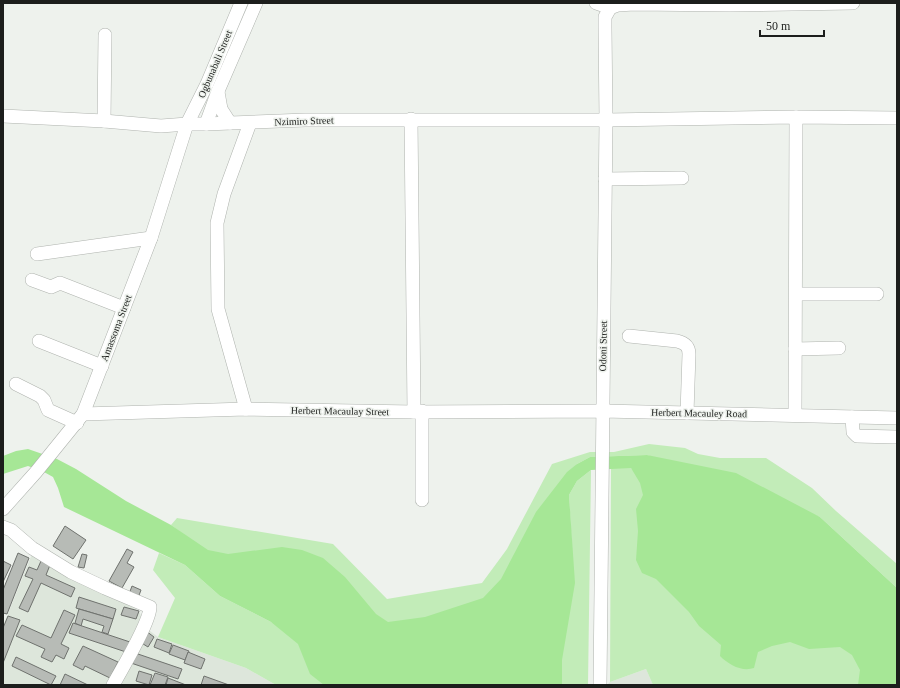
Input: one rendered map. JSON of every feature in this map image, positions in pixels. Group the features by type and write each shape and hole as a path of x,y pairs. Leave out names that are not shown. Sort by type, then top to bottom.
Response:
{"street":[{"name":"Ogbunabali Street","path":"187,124 207,84 241,3"},
{"name":"Ogbunabali Street","path":"206,124 218,91 256,3"},
{"path":"596,3 610,8 618,5 634,4 853,3"},
{"name":"Odoni Street","path":"600,685 603,449 600,411 606,120 604,28 605,17 610,8"},
{"path":"104,121 105,35"},
{"path":"218,91 221,109 230,123"},
{"name":"Nzimiro Street","path":"3,116 104,121 161,126 305,120 606,120 796,116 897,118"},
{"path":"795,416 796,116"},
{"path":"411,119 418,411 422,500"},
{"path":"246,410 218,309 217,222 224,194 250,123"},
{"name":"Amassoma Street","path":"3,509 56,449 80,418 102,366 151,238 187,124"},
{"path":"605,179 682,178"},
{"path":"37,254 151,238"},
{"path":"32,280 51,287 60,283 124,308"},
{"path":"796,294 877,294"},
{"path":"629,336 677,341 686,345 689,349 687,413"},
{"path":"39,341 102,366"},
{"path":"796,349 839,348"},
{"path":"16,384 40,396 44,400 48,410 80,418"},
{"name":"Herbert Macaulay Street","path":"80,418 246,410 600,411"},
{"name":"Herbert Macauley Road","path":"600,411 897,418"},
{"path":"852,417 853,432 857,436 895,437"},
{"path":"3,527 11,530 32,548 71,572 105,588 150,606 150,612 144,625 113,685"}],"shaded area":[{"path":"649,444 685,448 698,454 720,458 766,458 812,488 897,564 897,588 820,517 647,455 590,457 577,464 483,655 239,575 171,525 177,518 333,544 387,599 482,583 507,549 552,464 590,452 614,452"},
{"path":"28,449 57,459 76,469 126,501 171,525 208,550 228,554 282,547 302,550 323,558 345,577 376,614 388,622 425,617 483,598 501,579 536,512 567,472 577,464 590,457 647,455 736,473 820,517 897,588 897,685 858,685 860,670 852,655 840,647 809,649 790,642 772,646 758,652 754,668 749,669 736,667 720,656 721,645 699,626 689,612 656,579 642,573 636,560 638,531 636,509 643,495 640,483 631,468 591,470 577,481 569,495 575,583 562,660 562,685 324,685 310,674 298,644 271,622 220,596 185,565 64,507 53,477 28,466 3,474 3,456 16,451"},
{"path":"611,468 631,468 897,685 653,685 646,669 610,682"},
{"path":"591,470 588,685 276,685 246,668 158,637 175,598 153,570 159,553 185,565 220,596 271,622 376,669 572,548 569,495 577,481"},
{"path":"32,554 139,611 146,628 158,637 246,668 276,685 3,685 3,626"},
{"path":"646,669 653,685 607,685 610,682"}],"building":[{"path":"65,526 86,540 73,559 53,546"},
{"path":"127,549 133,552 127,563 134,567 122,588 109,581"},
{"path":"18,553 29,558 7,614 3,613 3,590"},
{"path":"82,554 87,555 84,568 78,567"},
{"path":"3,561 11,565 3,582"},
{"path":"41,561 50,565 46,575 75,588 71,597 41,583 28,612 19,608 33,579 25,576 29,567 37,570"},
{"path":"132,586 141,590 138,598 129,594"},
{"path":"79,597 116,609 113,619 76,608"},
{"path":"124,607 139,611 136,619 121,615"},
{"path":"79,609 113,619 108,634 102,632 104,626 83,619 81,626 75,623"},
{"path":"64,610 75,615 61,644 69,648 64,659 56,655 52,662 41,657 45,649 16,636 22,625 51,638"},
{"path":"8,616 20,620 3,663 3,628"},
{"path":"73,623 130,642 126,652 69,633"},
{"path":"146,631 154,637 148,647 140,642"},
{"path":"157,639 172,644 169,653 154,647"},
{"path":"173,645 189,651 185,660 169,654"},
{"path":"83,646 118,662 110,678 85,666 83,670 73,665"},
{"path":"188,652 205,659 201,669 184,663"},
{"path":"135,653 182,669 178,679 131,663"},
{"path":"16,657 56,676 51,685 12,666"},
{"path":"139,671 152,675 149,685 136,681"},
{"path":"155,673 168,677 165,685 150,685"},
{"path":"65,674 88,685 60,685"},
{"path":"204,676 229,685 201,685"},
{"path":"168,678 186,685 166,685"}]}
